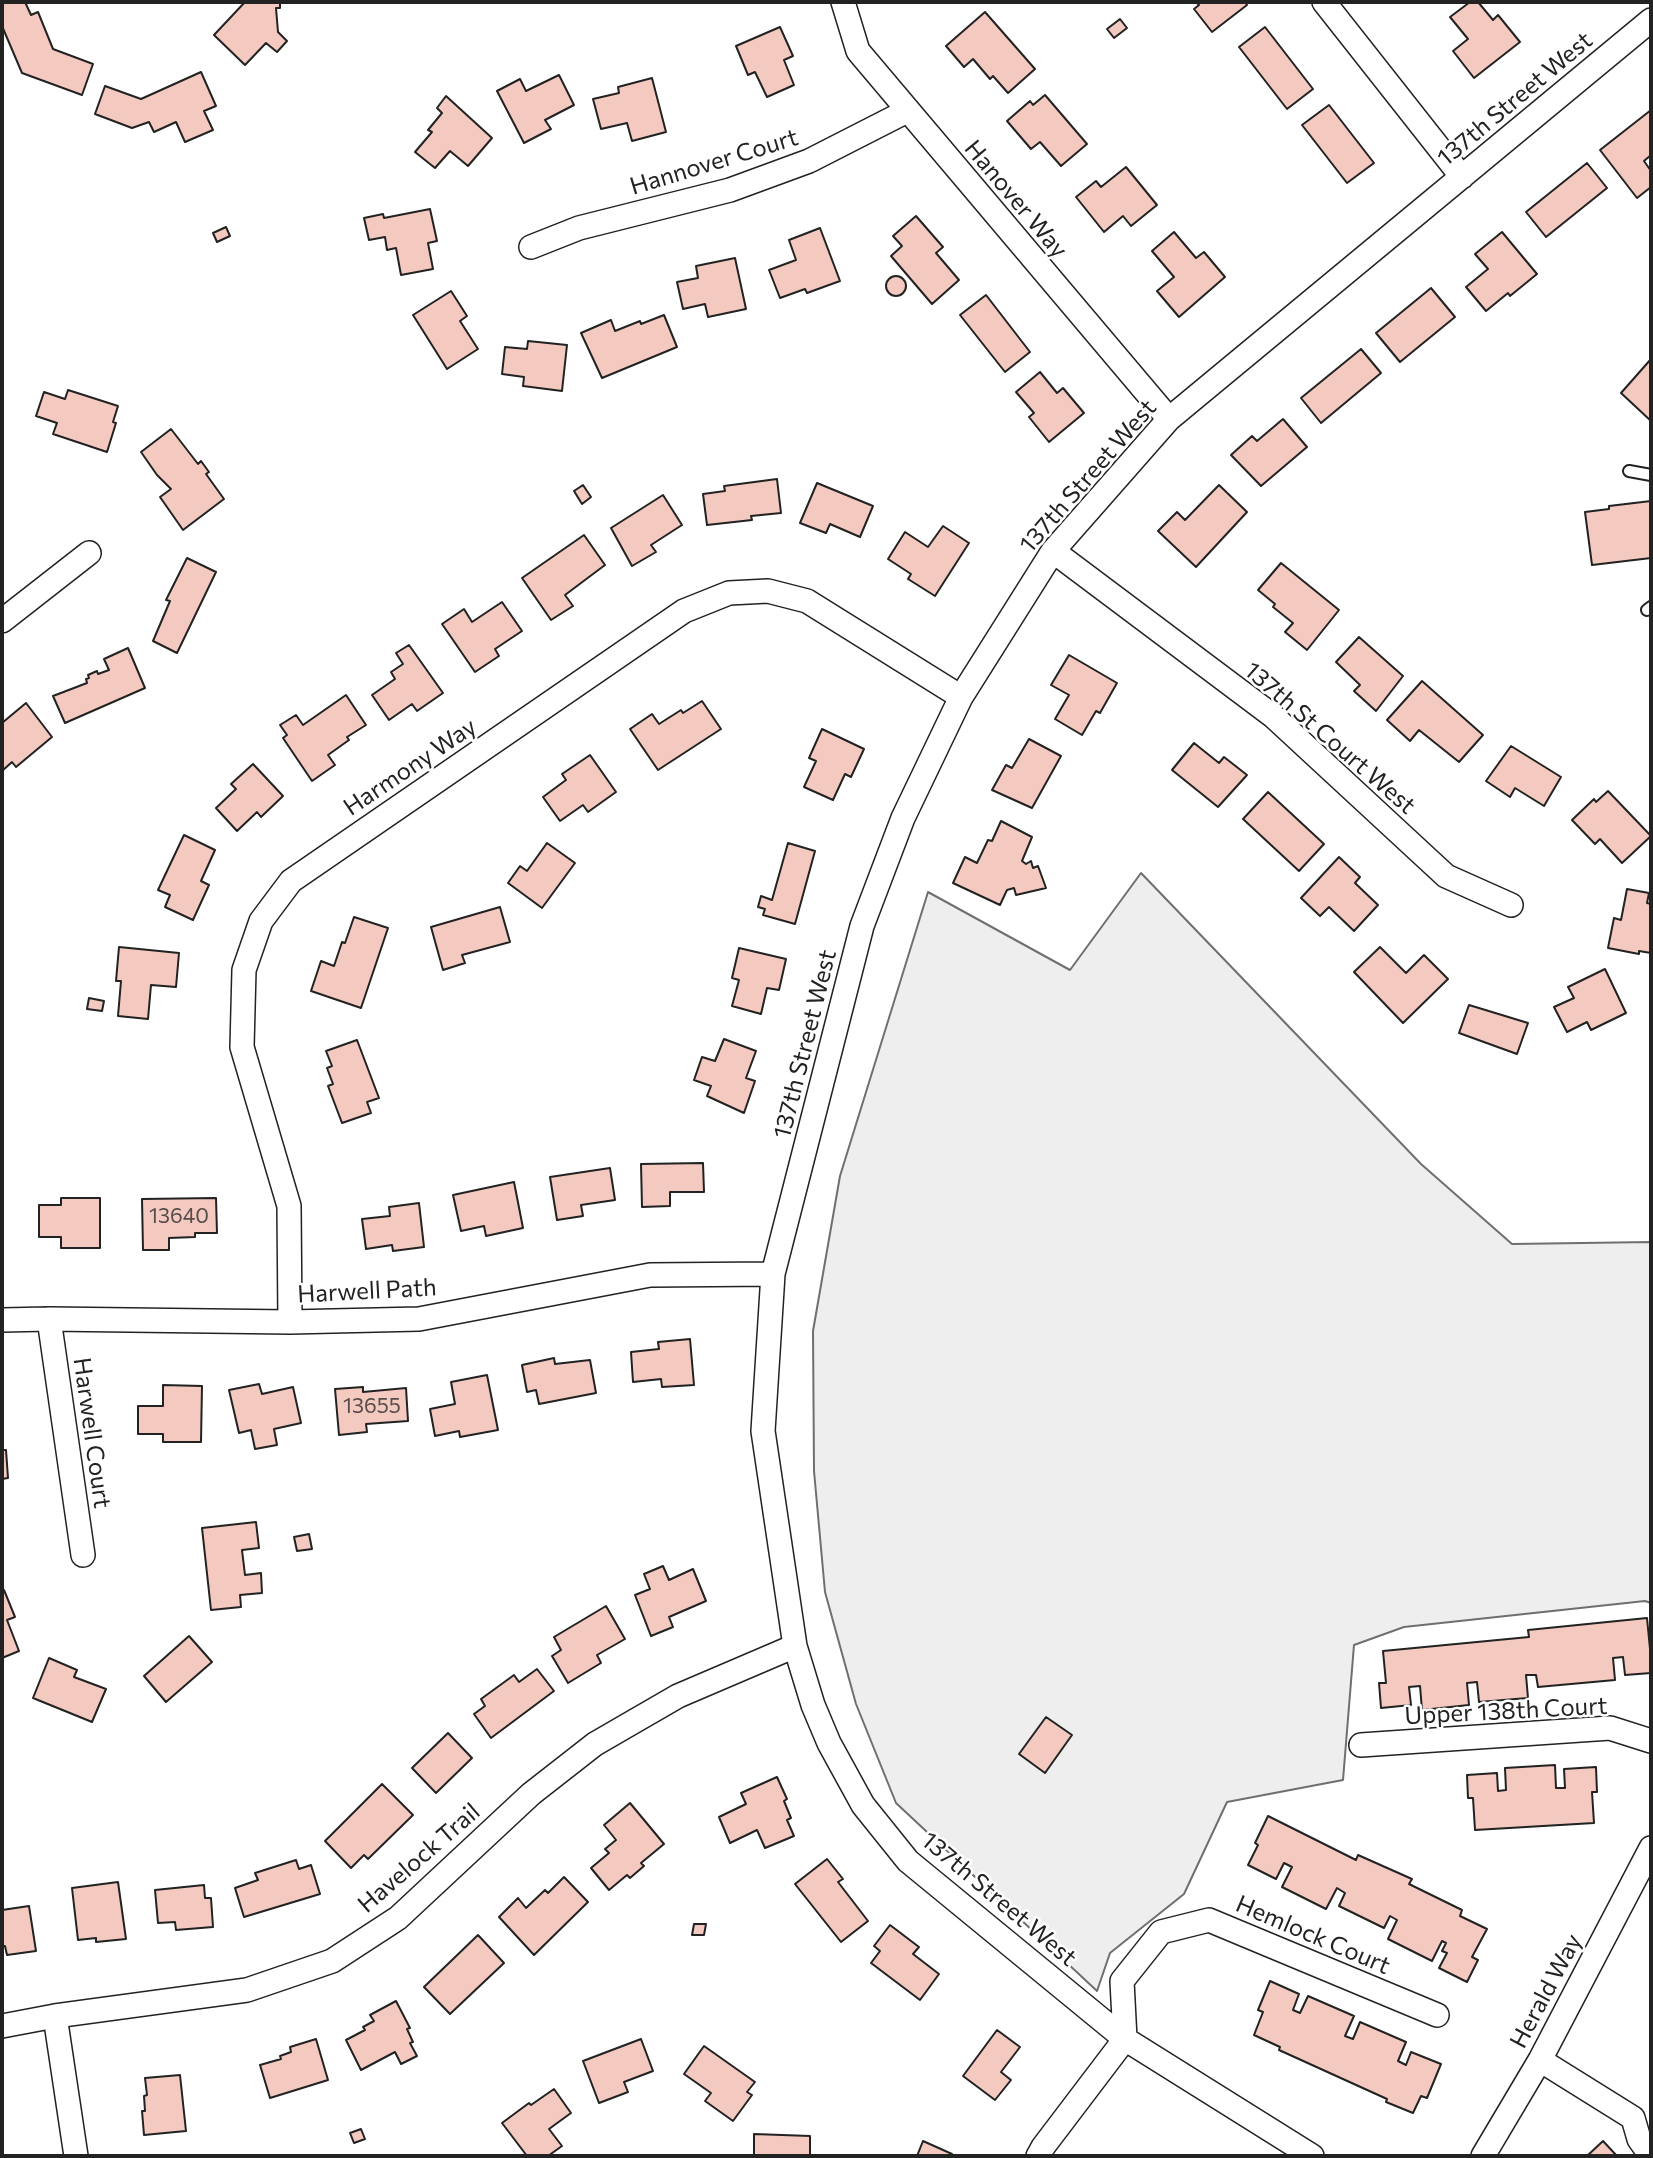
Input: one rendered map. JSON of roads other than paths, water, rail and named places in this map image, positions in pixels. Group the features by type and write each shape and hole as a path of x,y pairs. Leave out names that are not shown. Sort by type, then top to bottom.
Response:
{"street":[{"name":"Hanover Way","path":"843,2 858,51 1170,419"},
{"path":"1324,2 1462,177"},
{"name":"137th Street West","path":"1312,2156 1125,2039 908,1860 863,1804 829,1743 813,1705 795,1646 763,1431 773,1274 862,926 903,818 961,697 1053,551 1170,419 1651,20"},
{"name":"Hannover Court","path":"531,247 579,228 730,190 809,161 907,111"},
{"name":"137th St Court West","path":"1053,551 1273,716 1446,876 1511,905"},
{"path":"2,621 89,553"},
{"name":"Harmony Way","path":"290,1322 289,1206 242,1047 244,970 261,921 290,881 684,611 729,593 768,591 807,601 961,697"},
{"name":"Harwell Path","path":"2,1320 290,1322 419,1319 650,1275 773,1274"},
{"name":"Harwell Court","path":"49,1319 83,1555"},
{"name":"Havelock Trail","path":"2,2026 55,2016 247,1990 332,1961 398,1918 531,1794 595,1744 678,1696 795,1646"},
{"name":"Upper 138th Court","path":"1362,1745 1611,1728 1651,1741"},
{"name":"Herald Way","path":"1483,2156 1540,2060 1651,1848"},
{"name":"Hemlock Court","path":"1125,2039 1122,1981 1161,1932 1209,1920 1437,2015"},
{"path":"55,2016 76,2156"},
{"path":"1038,2156 1125,2039"},
{"path":"1540,2060 1642,2113 1639,2138 1651,2156"}],"lane":[{"path":"1629,471 1651,475"}]}
